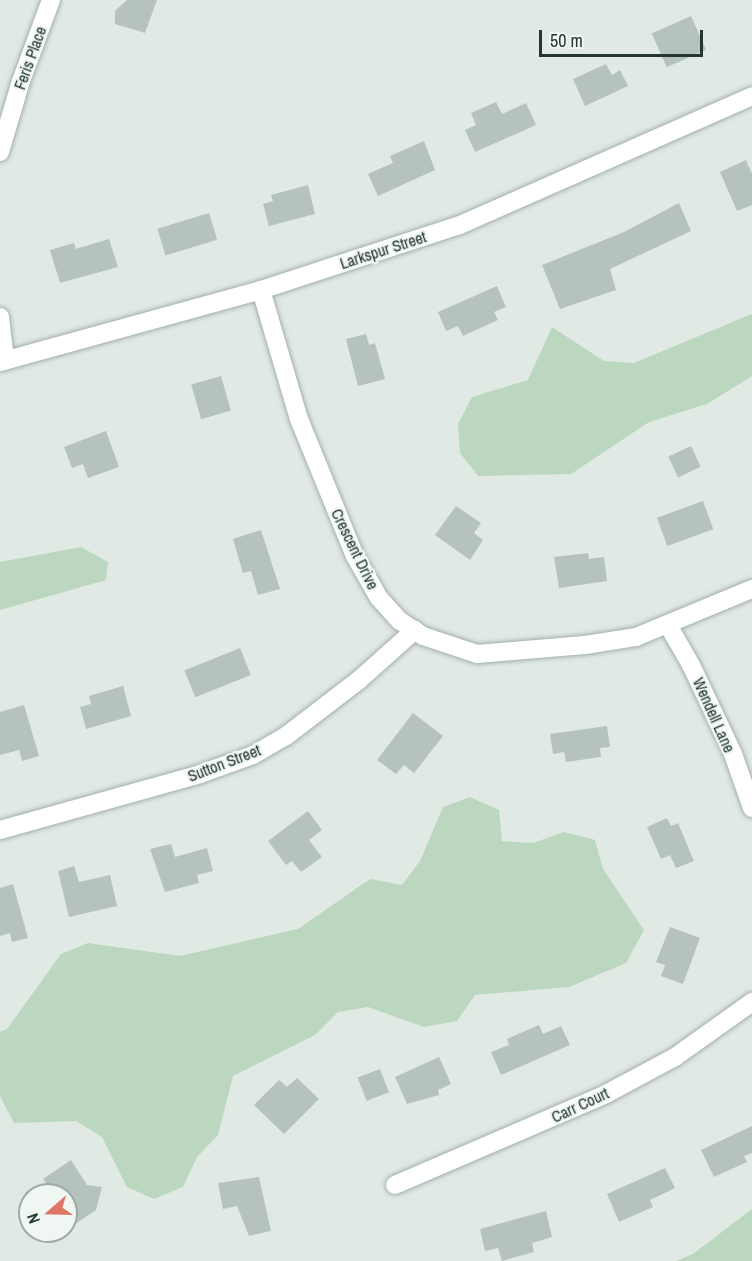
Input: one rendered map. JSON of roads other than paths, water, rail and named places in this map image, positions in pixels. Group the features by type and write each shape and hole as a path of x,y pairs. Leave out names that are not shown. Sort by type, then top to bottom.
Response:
{"street":[{"name":"Feris Place","path":"0,152 21,81 51,0"},
{"name":"Larkspur Street","path":"2,361 261,290 460,225 752,96"},
{"name":"Crescent Drive","path":"261,290 298,419 355,556 379,598 415,630 477,654 585,645 636,637 752,589"},
{"path":"0,317 2,361"},
{"name":"Wendell Lane","path":"668,625 692,664 752,808"},
{"name":"Sutton Street","path":"0,830 200,774 254,755 286,736 415,630"},
{"name":"Carr Court","path":"395,1185 606,1094 675,1058 752,1002"}]}
